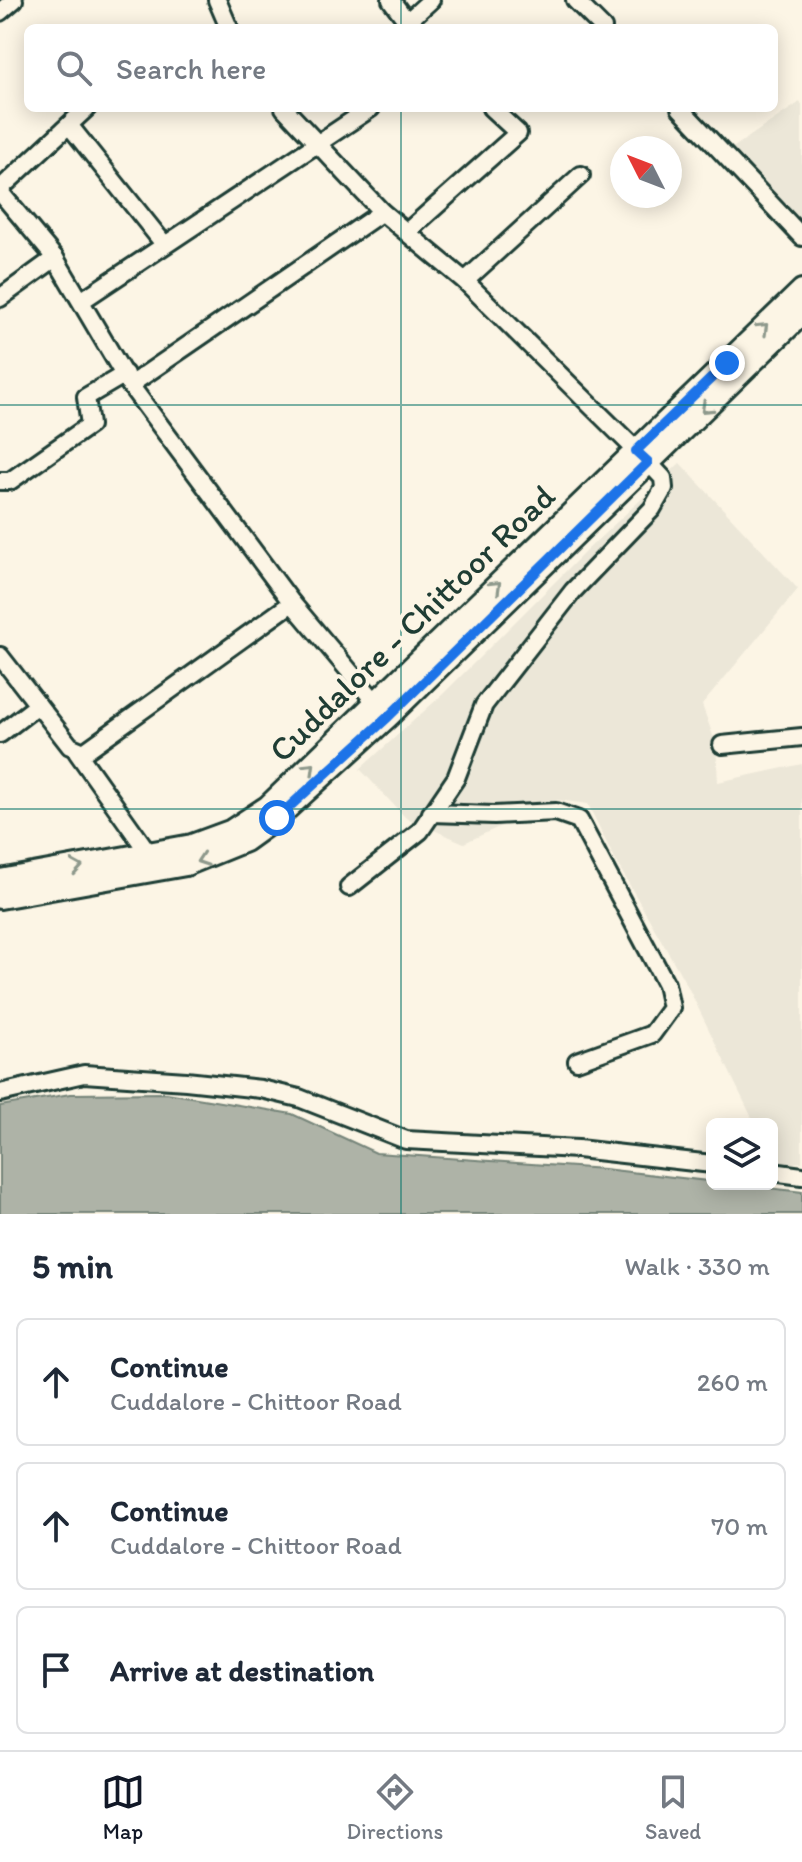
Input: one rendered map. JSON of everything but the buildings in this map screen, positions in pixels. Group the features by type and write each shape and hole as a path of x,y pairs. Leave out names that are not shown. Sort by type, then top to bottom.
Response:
{"main road":[{"name":"Cuddalore - Chittoor Road","path":"0,898 153,863 230,831 268,806 382,710 642,456 802,290"},
{"name":"Cuddalore - Chittoor Road","path":"642,456 802,314"},
{"name":"Cuddalore - Chittoor Road","path":"0,880 153,863"}],"street":[{"path":"0,12 14,0"},
{"path":"217,0 227,24"},
{"path":"391,0 408,24"},
{"path":"410,24 431,0"},
{"path":"575,0 599,24"},
{"path":"83,112 0,190 55,258 128,379 292,603 382,710"},
{"path":"287,112 295,123 319,141 382,212 465,281 642,456 663,478 664,488 652,509 573,591 484,705 456,778 420,831 349,887"},
{"path":"81,301 365,112"},
{"path":"408,231 518,133 495,112"},
{"path":"684,112 802,237"},
{"path":"69,125 164,244"},
{"path":"465,281 581,175"},
{"path":"0,220 14,209"},
{"path":"0,481 10,481 90,425 86,397 128,379 382,212"},
{"path":"0,298 55,258"},
{"path":"77,752 92,748 292,603"},
{"path":"0,656 77,752 153,863"},
{"path":"0,734 38,705"},
{"path":"722,745 802,737"},
{"path":"431,813 494,815 556,812 579,820 666,984 671,1008 652,1034 577,1061"},
{"path":"0,1093 84,1074 201,1083 261,1089 299,1098 406,1140 578,1149 706,1163"},
{"path":"778,1173 802,1176"}],"shaded area":[{"path":"800,102 802,105 802,226 731,149"},
{"path":"680,463 798,589 702,705 716,744 718,782 802,764 802,1162 778,1165 778,1118 752,1118 688,987 613,856 588,804 558,800 464,843 406,818 360,769 443,694 588,549"},
{"path":"167,1093 292,1114 376,1153 604,1169 706,1181 706,1190 802,1192 802,1214 0,1214 0,1106 70,1094"}],"route":[{"path":"277,818 388,717 648,462 636,451 727,363"}]}
